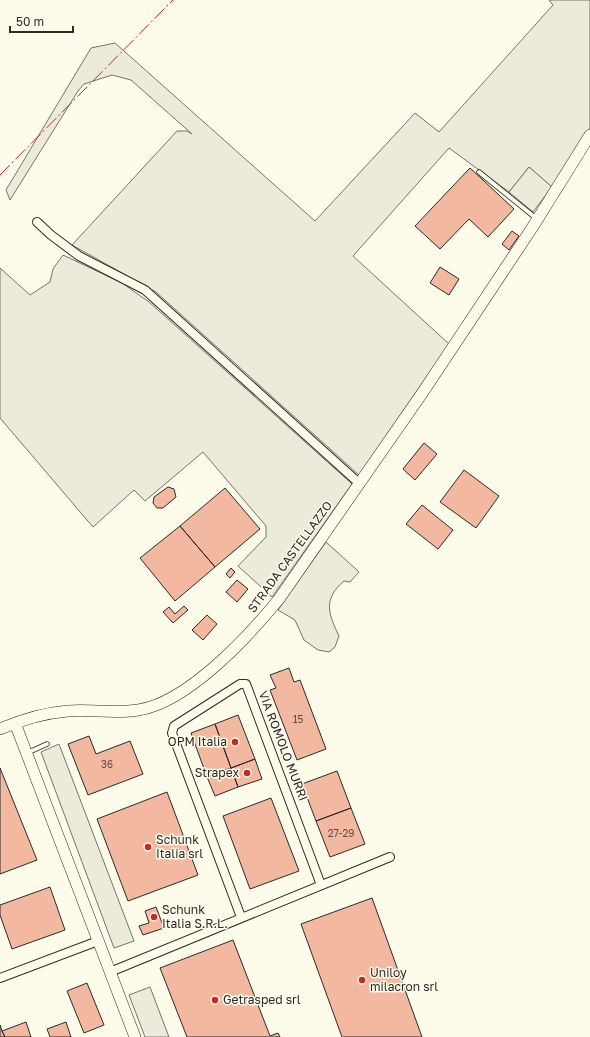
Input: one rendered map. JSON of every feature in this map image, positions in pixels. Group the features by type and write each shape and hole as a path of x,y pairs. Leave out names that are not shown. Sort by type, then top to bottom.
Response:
{"street":[{"name":"STRADA CASTELLAZZO","path":"0,729 15,723 68,711 129,711 144,709 165,701 188,688 209,671 266,614 360,484 423,392 537,220 590,135"},
{"path":"37,222 51,235 79,256 145,290 360,484"},
{"name":"VIA ROMOLO MURRI","path":"241,917 172,733 174,726 240,684 246,684 321,884"},
{"path":"15,723 135,1037"},
{"path":"110,972 321,884 390,857"},
{"path":"0,978 98,941"}],"lane":[{"path":"479,172 537,220"},
{"path":"26,753 48,744"}],"shaded area":[{"path":"549,0 590,0 590,128 552,187 529,167 509,192 449,148 353,256 449,344 359,475 156,292 72,245 177,131 187,131 192,134 131,80 112,75 84,84 78,91 10,200 6,190 91,48 115,43 315,221 415,113 439,132 553,5"},
{"path":"529,167 552,187 533,212 509,192"},
{"path":"63,255 122,283 149,302 352,484 272,597 238,566 266,537 266,526 203,452 145,501 134,490 93,527 0,418 0,268 30,295 50,282 53,269"},
{"path":"326,542 359,572 350,582 344,581 337,588 330,600 330,613 339,636 335,647 329,652 318,650 304,640 295,620 278,610"},
{"path":"59,744 134,941 114,948 41,752"},
{"path":"150,987 169,1037 145,1037 129,995"}],"building":[{"path":"470,168 514,209 488,237 469,219 440,249 415,226"},
{"path":"512,231 519,236 509,250 502,244"},
{"path":"440,267 459,279 449,295 430,283"},
{"path":"424,443 437,454 415,480 403,469"},
{"path":"464,470 499,496 476,528 440,502"},
{"path":"168,487 174,489 176,497 163,508 157,508 153,503 154,497"},
{"path":"225,488 260,529 215,567 180,526"},
{"path":"422,505 453,530 438,549 406,524"},
{"path":"180,526 215,567 175,601 140,558"},
{"path":"231,568 235,572 230,578 226,574"},
{"path":"237,580 248,589 237,602 226,592"},
{"path":"184,606 188,610 173,623 163,612 169,607 175,614"},
{"path":"207,615 217,624 203,640 192,630"},
{"path":"289,668 294,682 300,680 326,749 297,760 270,690 276,688 270,675"},
{"name":"OPM Italia","path":"238,715 255,759 231,768 215,724"},
{"path":"215,724 231,768 207,777 191,733"},
{"path":"89,736 96,754 130,741 143,774 88,795 68,744"},
{"name":"Strapex","path":"255,759 262,779 238,787 231,768"},
{"path":"0,768 37,860 0,874"},
{"path":"231,768 238,787 215,796 207,777"},
{"path":"337,771 351,808 316,821 302,784"},
{"name":"Schunk Italia srl","path":"167,792 198,875 128,901 97,819"},
{"path":"271,798 299,871 250,889 223,816"},
{"path":"351,808 365,844 330,857 316,821"},
{"path":"50,887 65,930 12,949 0,915 0,905"},
{"name":"Uniloy milacron srl","path":"372,898 422,1037 342,1037 301,924"},
{"name":"Schunk Italia S.R.L.","path":"156,907 164,928 143,935 139,926 149,923 145,911"},
{"name":"Getrasped srl","path":"233,940 270,1036 278,1033 280,1037 187,1037 160,968"},
{"path":"87,983 104,1025 84,1033 67,991"},
{"path":"26,1022 31,1037 5,1037 2,1031"},
{"path":"66,1022 71,1037 50,1037 47,1029"},
{"path":"0,1025 2,1031 5,1037 0,1037"}],"power":[{"path":"0,175 173,0"}],"place":[{"name":"OPM Italia","path":"235,742"},
{"name":"Strapex","path":"247,773"},
{"name":"Schunk Italia srl","path":"148,847"},
{"name":"Schunk Italia S.R.L.","path":"154,917"},
{"name":"Uniloy milacron srl","path":"362,980"},
{"name":"Getrasped srl","path":"215,1000"}]}
